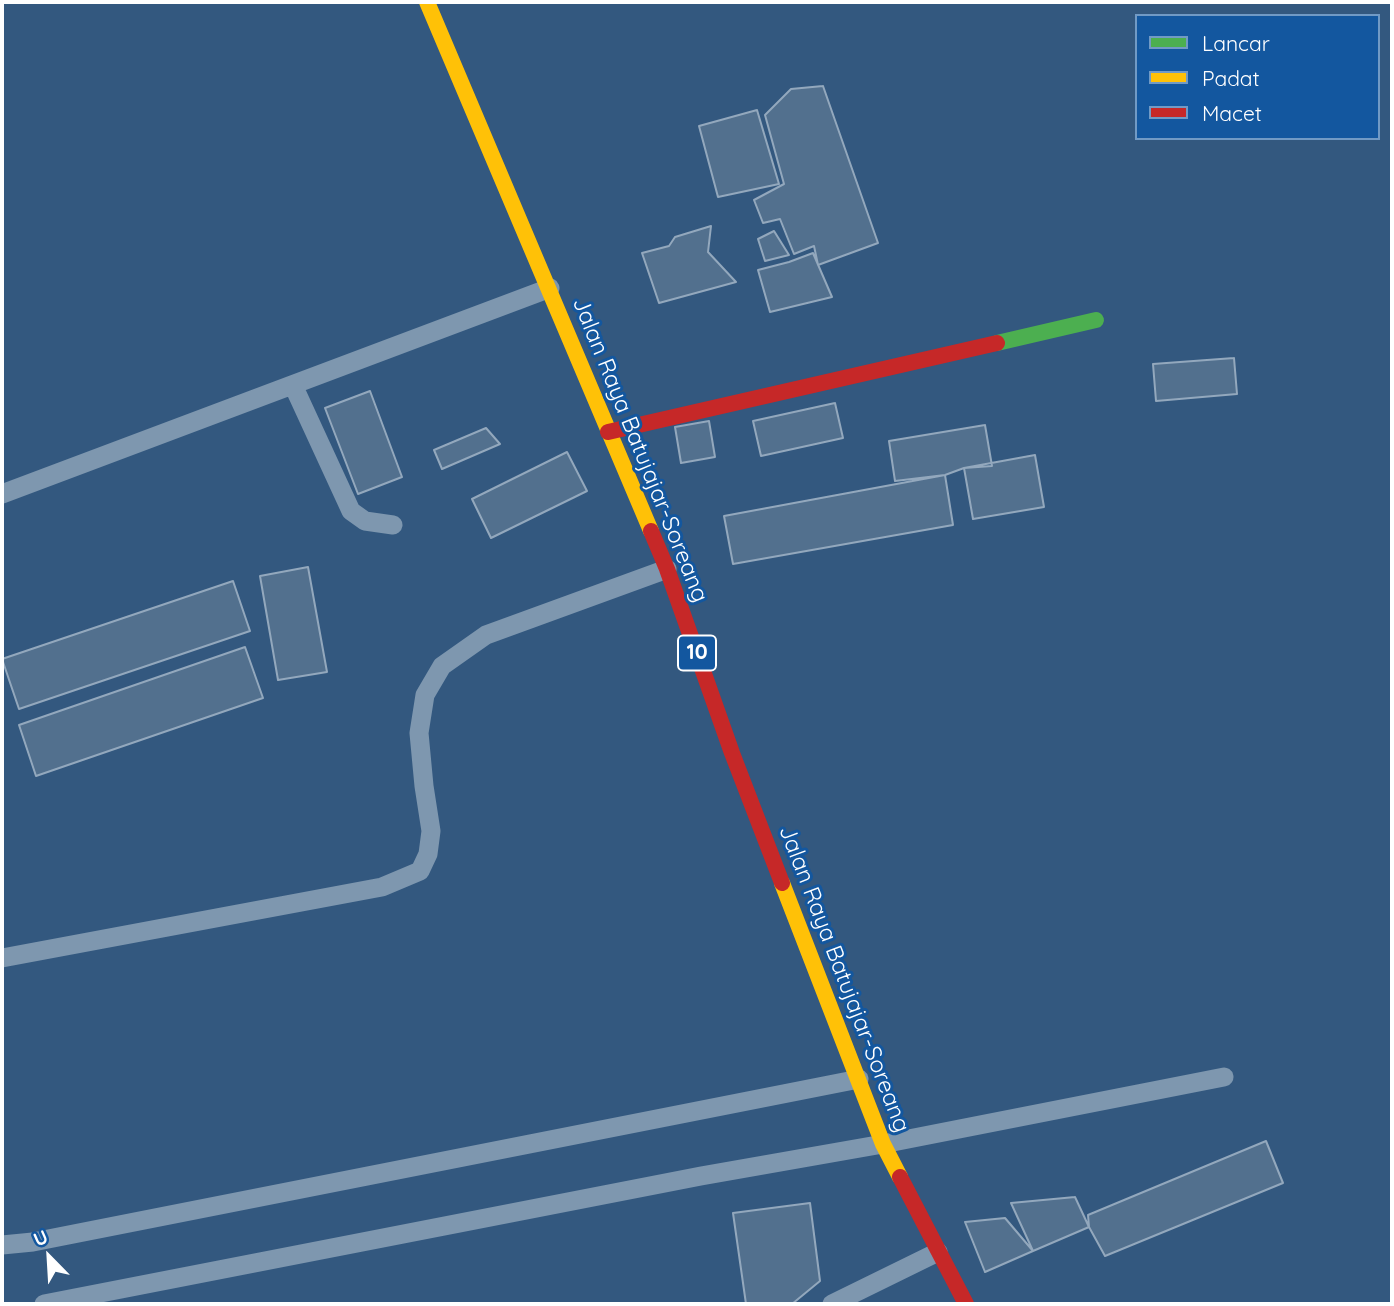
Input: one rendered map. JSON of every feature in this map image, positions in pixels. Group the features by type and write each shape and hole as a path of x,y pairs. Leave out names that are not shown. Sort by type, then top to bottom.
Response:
{"main road":[{"name":"Jalan Raya Batujajar-Soreang","path":"427,2 667,569 732,753 883,1144 966,1304"},
{"path":"608,432 1096,320"}],"lane":[{"path":"2,494 550,288"},
{"path":"293,385 351,511 365,522 393,525"},
{"path":"2,958 383,887 420,871 428,854 431,831 419,733 425,695 443,666 486,635 667,569"},
{"path":"44,1304 1224,1077"},
{"path":"2,1245 47,1239 859,1079"},
{"path":"832,1304 938,1252"}],"building":[{"path":"823,86 878,243 818,265 814,246 794,254 780,219 763,223 754,200 784,184 765,115 791,89"},
{"path":"757,110 779,184 718,197 699,126"},
{"path":"711,226 708,252 736,282 659,303 642,253 669,246 675,237"},
{"path":"774,231 789,255 765,261 758,239"},
{"path":"813,253 832,297 770,312 758,270"},
{"path":"1234,358 1237,394 1156,401 1153,364"},
{"path":"370,391 402,477 358,494 325,408"},
{"path":"835,403 843,438 761,456 753,421"},
{"path":"709,421 715,457 681,463 675,427"},
{"path":"985,425 992,466 964,468 945,475 895,481 889,441"},
{"path":"486,428 500,444 442,469 434,450"},
{"path":"567,452 587,491 491,538 472,499"},
{"path":"1035,455 1044,507 973,519 964,468"},
{"path":"945,475 953,525 733,564 724,516"},
{"path":"308,567 327,672 278,680 260,576"},
{"path":"233,581 250,631 19,709 2,659"},
{"path":"245,647 263,698 36,776 19,725"},
{"path":"1266,1141 1283,1183 1105,1256 1089,1227 1088,1215"},
{"path":"1075,1197 1089,1227 1033,1251 1011,1203"},
{"path":"810,1203 820,1281 792,1304 746,1304 733,1213"},
{"path":"1005,1218 1033,1251 985,1272 965,1222"}],"traffic: fast":[{"path":"997,343 1096,320"}],"traffic: slow":[{"path":"427,2 651,531"},
{"path":"782,883 883,1144 900,1177"}],"traffic: jam":[{"path":"608,432 997,343"},
{"path":"651,531 782,883"},
{"path":"900,1177 966,1304"}]}
